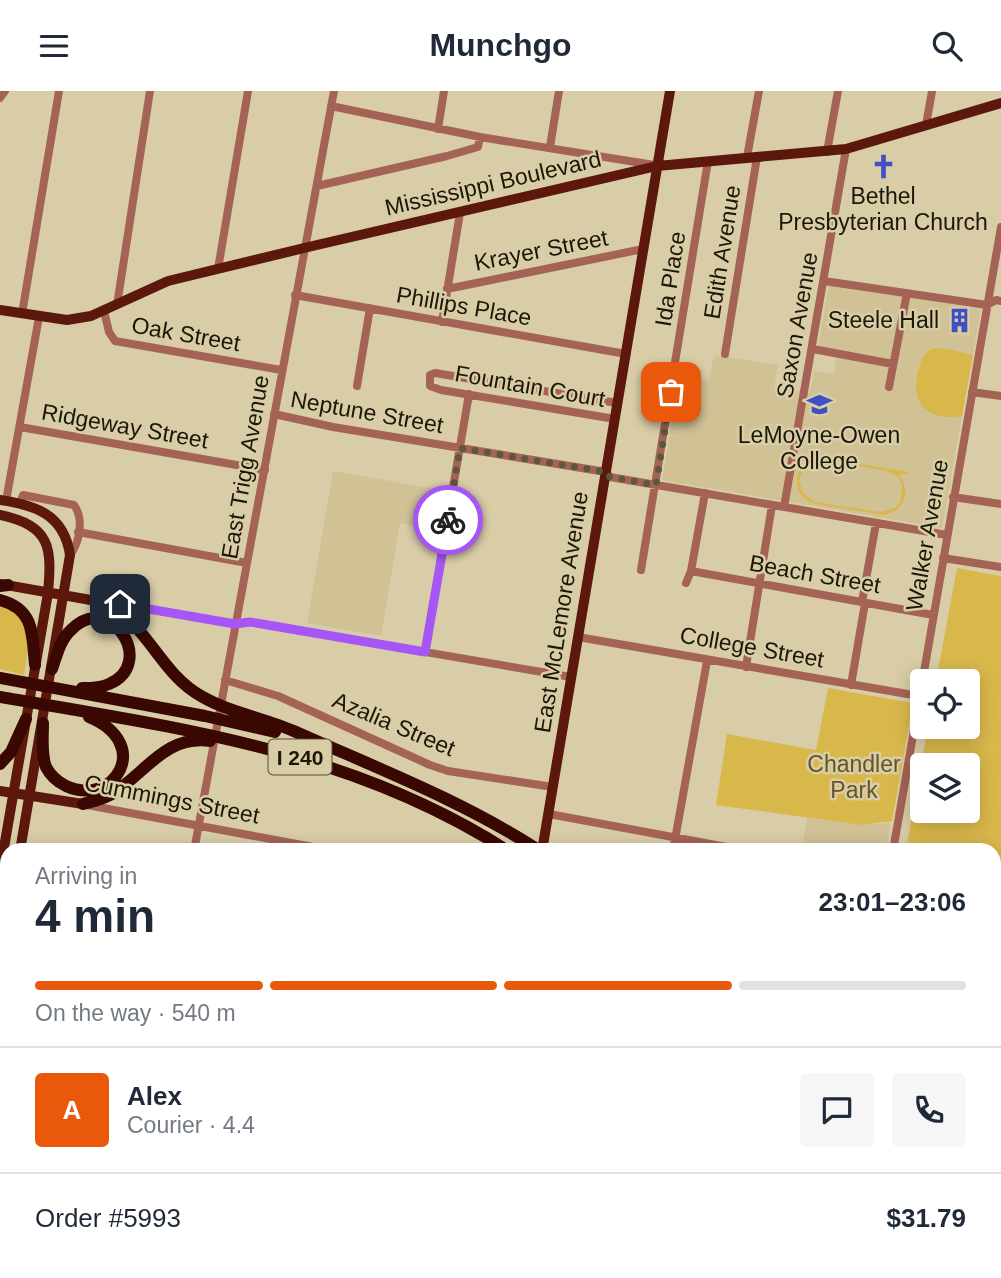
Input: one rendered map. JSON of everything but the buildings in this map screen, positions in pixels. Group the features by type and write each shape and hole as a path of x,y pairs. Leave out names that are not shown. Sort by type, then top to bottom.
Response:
{"highway":[{"path":"0,600 19,608 28,619 33,635 34,665"},
{"path":"102,602 135,626 176,677 194,692 209,701 293,731 335,751"},
{"path":"52,669 64,638 82,622 104,620 121,630 129,648 124,672 116,680 103,686 68,690"},
{"name":"I 240","path":"0,676 236,723 335,751 424,786 528,843"},
{"name":"I 240","path":"0,699 14,699 177,727 310,759 387,788 460,823 494,843"},
{"path":"43,723 44,758 54,778 75,789 91,790 102,787 115,777 120,768 123,753 121,743 110,728 76,711"},
{"path":"0,764 11,751 26,719"},
{"path":"83,804 114,793 160,753 181,743 195,740 247,743"}],"main road":[{"name":"East McLemore Avenue","path":"543,843 670,91"},
{"name":"Mississippi Boulevard","path":"0,310 67,320 104,311 168,281 304,248 657,166 846,149 1001,103"},
{"path":"3,500 36,508 53,520 64,535 70,555 21,843"},
{"path":"0,515 22,522 43,538 50,550 48,593 5,843"},
{"path":"3,585 102,602"},
{"name":"Cummings Street","path":"0,791 83,804"}],"street":[{"path":"0,98 5,91"},
{"path":"22,314 59,91"},
{"path":"117,305 150,91"},
{"path":"218,269 248,91"},
{"name":"East Trigg Avenue","path":"195,843 334,91"},
{"path":"438,129 444,91"},
{"path":"550,147 559,91"},
{"name":"Edith Avenue","path":"725,354 759,91"},
{"path":"827,152 838,91"},
{"path":"926,125 932,91"},
{"path":"331,106 480,137 657,166"},
{"path":"317,186 466,151 478,147 480,137"},
{"name":"Saxon Avenue","path":"784,507 846,149"},
{"name":"Ida Place","path":"641,570 708,161"},
{"path":"442,322 460,213"},
{"name":"Walker Avenue","path":"924,669 1001,227"},
{"name":"Krayer Street","path":"447,289 643,249"},
{"path":"824,281 987,305 996,300 1001,301"},
{"path":"889,387 906,293"},
{"name":"Phillips Place","path":"295,295 626,354"},
{"path":"357,387 370,308"},
{"name":"Oak Street","path":"104,311 109,332 115,341 281,370"},
{"path":"3,500 20,427 39,317"},
{"path":"813,349 893,364"},
{"name":"Fountain Court","path":"615,419 434,389 430,386 430,375 435,373 617,403"},
{"path":"511,402 514,386"},
{"path":"527,404 530,389"},
{"path":"972,392 1001,396"},
{"path":"425,652 469,394"},
{"name":"Neptune Street","path":"274,414 333,427 606,472 610,477 947,534"},
{"name":"Ridgeway Street","path":"20,427 265,470"},
{"path":"686,583 691,571 705,493"},
{"path":"20,503 23,495 74,505 79,511 78,532 76,547 70,555"},
{"path":"953,497 1001,504"},
{"path":"746,667 772,505"},
{"path":"851,685 876,523"},
{"path":"78,532 247,563"},
{"path":"943,558 1001,567"},
{"name":"Beach Street","path":"691,571 933,615"},
{"path":"102,602 235,624 250,622 571,677"},
{"name":"College Street","path":"578,638 910,695"},
{"path":"674,843 707,661"},
{"name":"Azalia Street","path":"225,680 278,696 448,771 553,787"},
{"name":"Walker Avenue","path":"894,843 912,739"},
{"name":"Cummings Street","path":"83,804 289,843"},
{"path":"549,814 699,843"}],"shaded area":[{"name":"LeMoyne-Owen College","path":"829,284 981,309 942,528 662,480 680,377 709,381 714,355 778,365 774,387 810,393 814,371 834,374 836,357 817,353"},
{"path":"333,471 447,491 440,530 400,523 381,636 307,623"},
{"path":"807,818 861,825 890,823 887,843 803,843"}],"green space":[{"path":"933,348 973,355 962,416 933,414 926,410 917,396 920,364"},
{"path":"818,457 908,472 899,474 905,487 904,499 897,509 884,515 815,504 803,498 798,490 797,475 804,464","holes":["819,459 888,471 899,478 902,484 901,501 895,508 880,512 815,502 803,493 799,480 805,465"]},
{"path":"957,568 1001,576 1001,843 907,843 911,823 980,823 980,753 923,753 926,739 980,739 980,669 938,669"},
{"path":"0,603 22,616 29,643 24,675 0,669"},
{"name":"Chandler Park","path":"828,688 910,702 910,720 892,821 861,825 716,805 727,734 816,750"}],"way so far":[{"path":"448,520 460,448 606,472 610,477 656,485 671,392"}],"place":[{"name":"Bethel Presbyterian Church","path":"883,166"},
{"name":"Steele Hall","path":"959,320"},
{"name":"LeMoyne-Owen College","path":"819,405"}],"route":[{"path":"120,604 235,624 250,622 425,652 448,520"}]}
